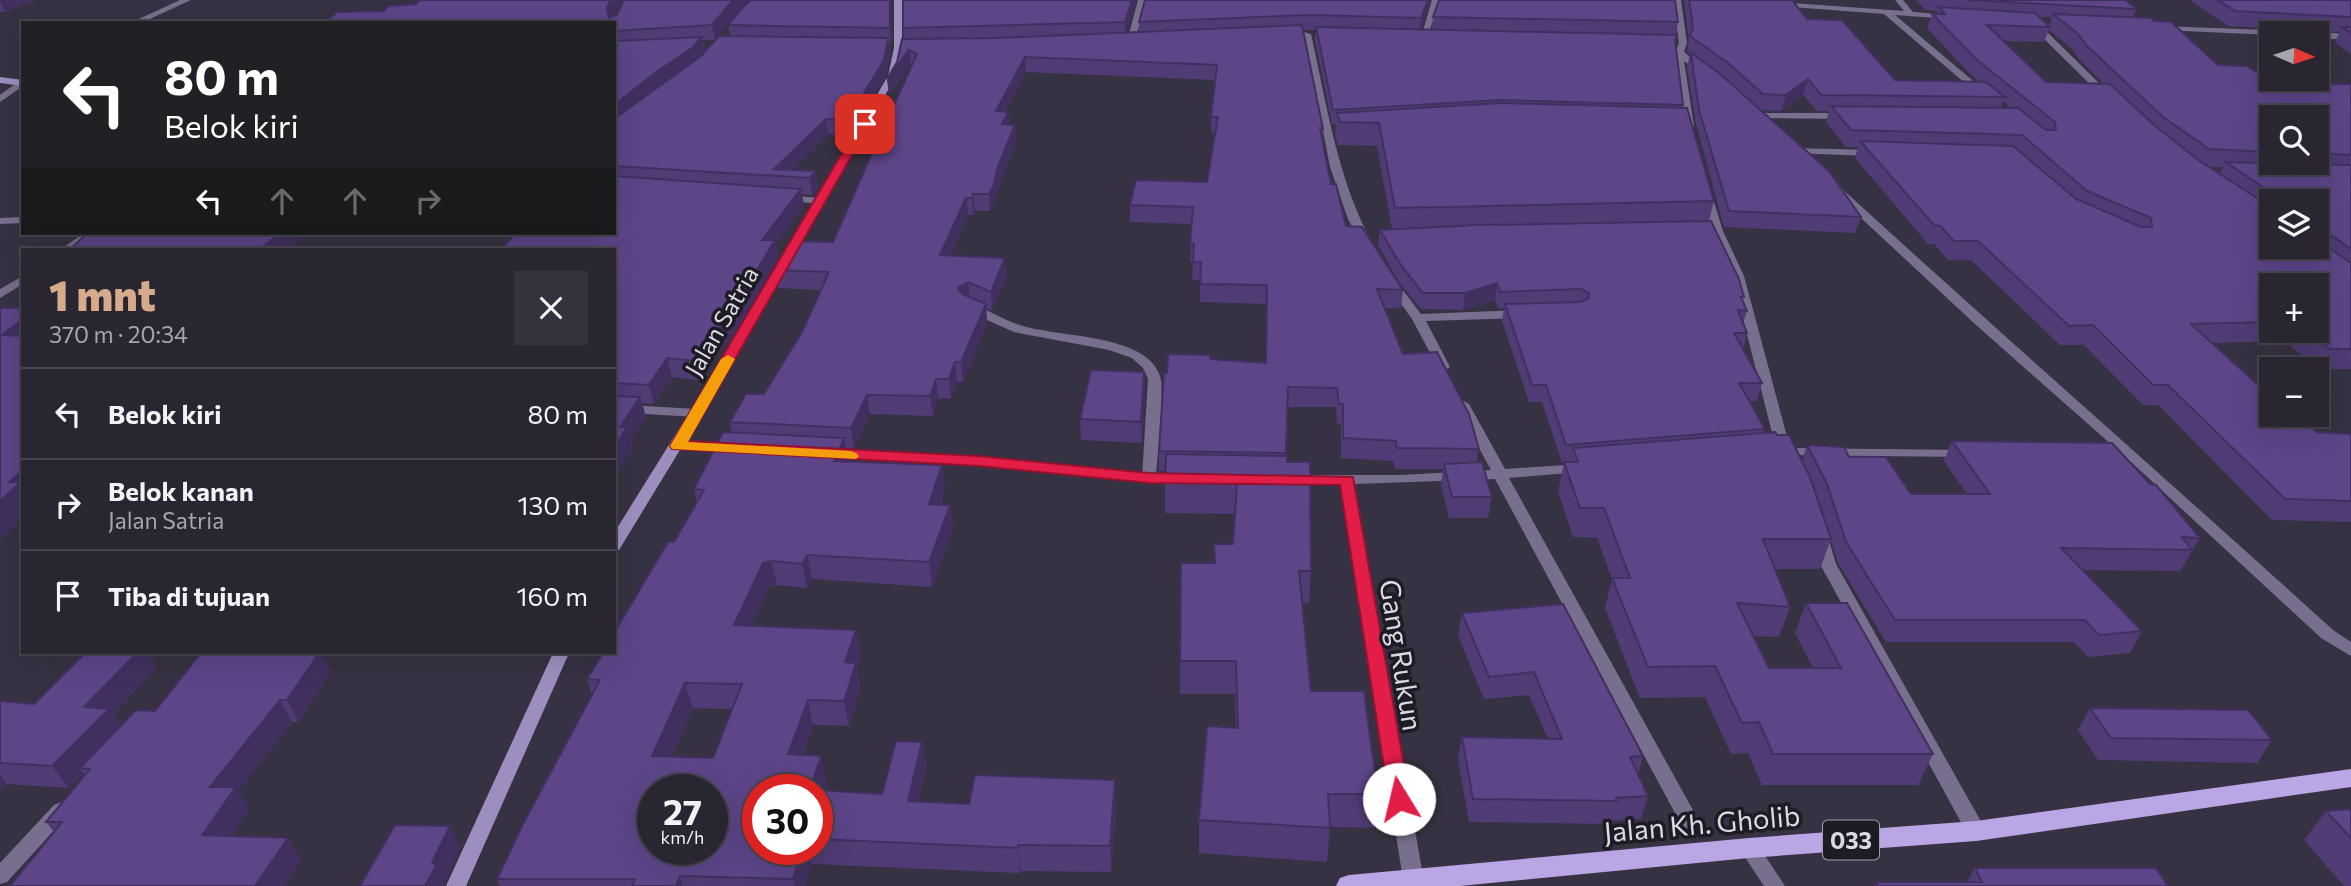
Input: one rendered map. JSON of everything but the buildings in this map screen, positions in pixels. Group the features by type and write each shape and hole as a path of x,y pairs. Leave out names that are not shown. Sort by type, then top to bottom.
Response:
{"main road":[{"name":"Jalan Kh. Gholib","path":"1349,886 1415,882 1749,848 1976,831 2351,778"}],"street":[{"path":"139,21 187,0"},
{"name":"Jalan Satria","path":"616,542 678,446 892,76 898,48 898,0"},
{"path":"1131,41 1142,0"},
{"path":"1424,35 1436,0"},
{"path":"1677,0 1685,129"},
{"path":"1899,0 1910,14"},
{"path":"1762,3 1965,18"},
{"path":"1887,13 1990,100"},
{"path":"2020,22 2047,23"},
{"path":"2033,23 2112,101"},
{"path":"2156,28 2259,32"},
{"path":"1307,34 1332,130 1347,207 1371,243"},
{"path":"1411,35 1438,36"},
{"path":"2329,36 2351,37"},
{"path":"1118,42 1144,41"},
{"path":"1670,42 1681,48 1710,76"},
{"path":"0,80 21,82"},
{"path":"0,99 21,83"},
{"path":"1853,116 1751,112 1980,323 2134,457 2327,634 2351,650"},
{"path":"1784,143 1888,153"},
{"path":"1703,183 1717,231 1738,276 1784,452 1795,473"},
{"path":"777,198 819,201"},
{"path":"0,221 21,220"},
{"path":"1704,231 1717,231"},
{"path":"68,248 88,235"},
{"path":"1385,273 1418,318 1499,475 1689,821"},
{"path":"0,294 21,280"},
{"path":"969,307 1018,329 1112,347 1137,355 1149,366 1155,379 1149,478"},
{"path":"1418,318 1538,313"},
{"path":"616,408 695,413"},
{"path":"678,446 744,450"},
{"path":"1757,454 1784,452 1980,455"},
{"path":"811,454 979,461 1149,478 1201,478"},
{"path":"2092,456 2134,457"},
{"path":"1279,479 1347,481 1499,475 1594,467"},
{"name":"Gang Rukun","path":"1347,481 1415,882"},
{"path":"1814,517 1828,564 1976,831"},
{"path":"457,886 561,654"},
{"path":"0,876 77,793"},
{"path":"1749,848 1775,886"}],"slow traffic":[{"path":"728,359 678,446 851,456"}],"route":[{"path":"865,124 678,446 979,461 1149,478 1347,481 1399,799"}]}
